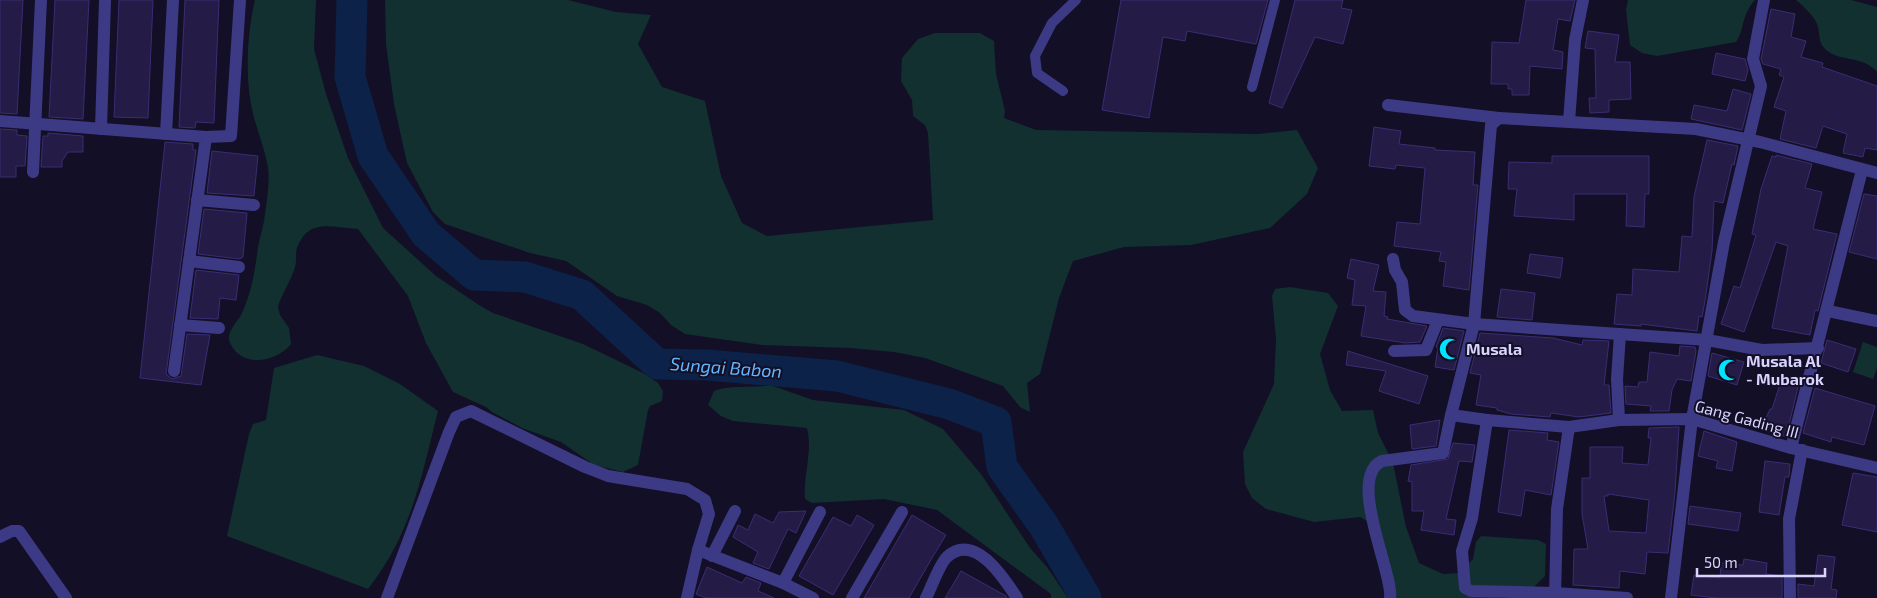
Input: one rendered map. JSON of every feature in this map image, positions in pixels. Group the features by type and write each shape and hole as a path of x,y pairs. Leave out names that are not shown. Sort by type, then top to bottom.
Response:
{"street":[{"path":"33,172 41,0"},
{"path":"101,129 105,0"},
{"path":"166,134 173,0"},
{"path":"0,121 206,137 231,136 240,0"},
{"path":"1568,122 1575,40 1583,0"},
{"path":"1671,598 1692,419 1724,242 1760,86 1753,59 1764,0"},
{"path":"1388,105 1499,118 1696,129 1749,140 1877,173"},
{"path":"1390,598 1372,524 1370,479 1376,465 1382,461 1443,453 1474,324 1490,132 1493,122 1499,118"},
{"path":"174,372 206,137"},
{"path":"1790,598 1788,519 1797,449 1818,348 1862,170"},
{"path":"197,200 254,205"},
{"path":"1393,259 1395,270 1402,282 1407,314 1474,324 1707,340 1762,350 1818,348"},
{"path":"189,261 239,267"},
{"path":"1828,311 1877,321"},
{"path":"1394,351 1426,350 1438,320"},
{"path":"180,325 219,328"},
{"path":"1619,420 1617,379 1620,334"},
{"path":"387,598 449,432 456,417 470,411 585,467 608,476 687,489 705,500 709,514 698,550 687,598"},
{"name":"Gang Gading III","path":"1451,416 1570,427 1619,420 1692,419 1797,449 1877,468"},
{"path":"1487,420 1472,518 1462,551 1465,588 1470,591 1627,598"},
{"path":"1555,595 1557,509 1570,427"},
{"path":"712,556 735,511"},
{"path":"783,583 820,512"},
{"path":"852,598 902,512"},
{"path":"0,537 12,531 19,531 66,598"},
{"path":"698,550 783,583 813,598"},
{"path":"926,598 947,557 959,551 974,551 993,564 1012,595"}],"lane":[{"path":"1063,91 1037,74 1035,56 1052,23 1076,0"},
{"path":"1252,87 1275,0"}],"green space":[{"path":"255,0 316,0 314,49 326,94 348,158 383,228 436,276 493,313 583,344 643,373 658,383 663,391 662,401 650,406 648,410 638,465 623,472 594,465 561,442 522,428 486,407 453,392 426,343 408,296 358,229 330,226 315,228 302,238 297,248 296,265 278,307 280,315 289,328 291,344 285,350 277,355 260,360 243,357 235,351 230,343 229,335 242,313 251,289 264,218 269,173 254,116 248,83 249,40"},
{"path":"385,0 568,0 616,12 651,15 638,44 662,87 705,101 721,176 742,223 767,236 933,220 928,133 925,125 913,116 912,100 901,81 902,58 918,39 935,33 980,33 994,41 996,74 1005,111 1004,118 1036,130 1258,134 1297,130 1318,168 1307,194 1270,228 1191,245 1124,247 1073,261 1059,298 1040,374 1027,383 1030,412 1020,407 1003,386 925,358 894,352 850,348 762,345 685,334 671,325 660,313 647,305 617,296 566,261 530,253 445,224 433,212 407,163 394,104 386,44"},
{"path":"1628,0 1755,0 1747,12 1736,42 1657,56 1642,53 1630,45 1626,10"},
{"path":"1796,0 1851,0 1877,7 1877,72 1865,63 1837,56 1825,49 1820,41 1815,19"},
{"path":"1290,287 1328,293 1338,306 1320,354 1330,390 1342,411 1373,410 1378,433 1393,463 1406,527 1419,563 1443,574 1459,573 1473,559 1476,542 1481,536 1538,540 1546,544 1545,576 1533,588 1506,592 1496,598 1396,598 1396,590 1379,532 1374,525 1360,517 1314,522 1266,509 1252,498 1245,484 1243,452 1274,384 1276,339 1272,296 1275,289"},
{"path":"1863,342 1877,347 1877,368 1873,379 1853,372"},
{"path":"317,355 364,366 400,384 438,411 420,482 405,526 383,568 368,589 227,536 249,434 253,424 266,420 274,368"},
{"path":"770,385 813,400 904,410 943,429 981,474 1030,548 1047,567 1068,598 1051,598 1051,594 937,510 884,499 812,503 805,499 809,445 807,428 733,421 721,416 708,405 714,391"}],"building":[{"path":"0,0 23,0 17,114 0,113"},
{"path":"55,0 89,0 83,119 49,117"},
{"path":"119,0 153,0 148,118 114,117"},
{"path":"185,0 219,0 214,123 196,122 195,128 179,127"},
{"path":"1121,0 1268,0 1256,44 1187,31 1185,41 1163,37 1149,118 1102,110"},
{"path":"1295,0 1343,0 1341,8 1352,10 1343,44 1315,37 1282,108 1269,103"},
{"path":"1526,0 1575,0 1570,21 1558,19 1553,50 1563,52 1562,69 1530,66 1529,95 1512,95 1512,89 1508,89 1508,84 1491,84 1492,42 1519,43"},
{"path":"1771,9 1795,14 1791,37 1806,41 1801,57 1823,63 1822,67 1877,86 1877,150 1865,148 1863,157 1843,153 1847,134 1823,126 1816,148 1780,139 1786,111 1774,107 1784,77 1779,75 1781,69 1763,64 1761,59"},
{"path":"1588,31 1619,35 1615,62 1630,62 1631,99 1609,100 1609,112 1590,113 1589,98 1596,98 1595,49 1585,48"},
{"path":"1716,53 1745,59 1748,70 1745,81 1712,74"},
{"path":"1733,89 1751,94 1742,130 1691,119 1694,105 1727,111"},
{"path":"1374,127 1401,131 1399,144 1435,148 1435,150 1475,152 1473,185 1478,185 1469,290 1443,286 1446,262 1439,261 1441,252 1394,246 1397,222 1420,224 1425,168 1396,165 1395,169 1369,166"},
{"path":"0,129 17,130 17,135 27,136 25,166 16,166 16,177 0,177"},
{"path":"48,133 83,136 83,152 68,152 62,161 62,167 41,167 43,136 48,136"},
{"path":"1707,140 1738,146 1723,203 1714,201 1712,251 1702,317 1699,316 1697,331 1641,324 1641,326 1614,324 1617,294 1632,295 1633,269 1679,272 1682,236 1692,237 1694,197"},
{"path":"165,142 193,144 193,150 196,150 166,374 172,379 181,376 187,334 210,335 201,385 140,378"},
{"path":"212,151 258,156 254,196 207,193"},
{"path":"1776,155 1812,164 1805,188 1822,192 1813,229 1837,234 1818,311 1815,310 1810,335 1772,328 1788,246 1776,242 1744,332 1721,324 1734,286 1740,288 1756,235 1752,234 1761,189 1772,156 1776,157"},
{"path":"1552,156 1649,156 1649,194 1645,194 1644,227 1626,226 1627,194 1574,194 1574,220 1514,216 1517,189 1508,189 1509,162 1552,163"},
{"path":"1864,194 1877,196 1877,259 1849,252"},
{"path":"204,209 247,213 243,257 240,259 198,254"},
{"path":"1530,254 1563,258 1560,278 1527,273"},
{"path":"1351,259 1379,265 1373,291 1386,292 1384,316 1388,317 1387,319 1427,326 1420,342 1405,343 1361,336 1366,306 1352,305 1355,280 1347,278"},
{"path":"196,270 239,275 236,300 220,298 218,319 190,318"},
{"path":"1501,289 1535,293 1532,320 1497,317"},
{"name":"Musala","path":"1443,328 1464,331 1454,370 1435,367 1438,347 1436,347"},
{"path":"1480,333 1553,338 1582,345 1583,340 1609,341 1604,385 1609,385 1611,413 1579,417 1551,413 1550,417 1511,414 1497,410 1497,408 1476,405 1481,375 1470,373"},
{"path":"1827,340 1856,349 1848,372 1821,363"},
{"path":"1680,346 1695,347 1691,381 1677,379 1672,390 1669,411 1650,411 1651,406 1626,404 1625,386 1638,387 1639,382 1647,382 1650,352 1679,356"},
{"path":"1348,351 1428,376 1419,404 1379,391 1386,371 1346,365"},
{"name":"Musala Al - Mubarok","path":"1712,353 1744,362 1737,385 1708,376"},
{"path":"1782,378 1799,383 1786,437 1762,427 1770,409 1772,409"},
{"path":"1815,388 1875,406 1864,445 1832,437 1831,442 1803,433"},
{"path":"1440,420 1436,446 1412,449 1410,425"},
{"path":"1679,427 1675,492 1668,553 1647,552 1645,574 1620,571 1619,588 1573,585 1574,549 1588,549 1582,514 1582,478 1590,478 1590,447 1623,447 1622,463 1648,465 1651,438 1648,438 1649,428","holes":["1608,494 1649,500 1646,533 1609,531 1604,496 1608,496"]},
{"path":"1509,430 1548,433 1547,440 1559,442 1551,495 1525,490 1521,516 1498,512"},
{"path":"1704,431 1737,442 1732,471 1716,468 1718,461 1698,456"},
{"path":"1453,443 1475,445 1472,462 1459,461 1446,519 1456,520 1454,535 1421,530 1424,511 1412,511 1412,482 1408,481 1411,465 1448,459"},
{"path":"1765,461 1790,464 1789,477 1785,477 1779,515 1759,512"},
{"path":"1853,473 1877,477 1877,532 1842,525"},
{"path":"1690,506 1741,513 1738,531 1688,524"},
{"path":"806,511 796,533 788,529 769,569 753,563 758,552 733,537 738,525 748,530 755,514 773,523 779,512"},
{"path":"857,515 874,525 833,595 799,576 833,517 851,526"},
{"path":"912,515 946,535 909,598 864,598"},
{"path":"1818,555 1835,557 1831,589 1837,590 1836,598 1798,598 1798,584 1814,586"},
{"path":"1744,559 1767,563 1766,574 1782,576 1782,598 1716,598 1691,595 1694,575 1720,578 1721,563 1743,565"},
{"path":"707,567 742,583 746,577 761,583 758,591 774,598 706,598 696,594"},
{"path":"961,571 1006,596 1007,598 945,598"}],"waterway":[{"name":"Sungai Babon","path":"352,0 350,77 373,156 426,234 474,275 525,277 582,295 657,364 707,365 837,376 949,404 996,422 1002,467 1044,526 1086,598"}],"place":[{"name":"Musala","path":"1450,349"},
{"name":"Musala Al - Mubarok","path":"1729,370"}]}
